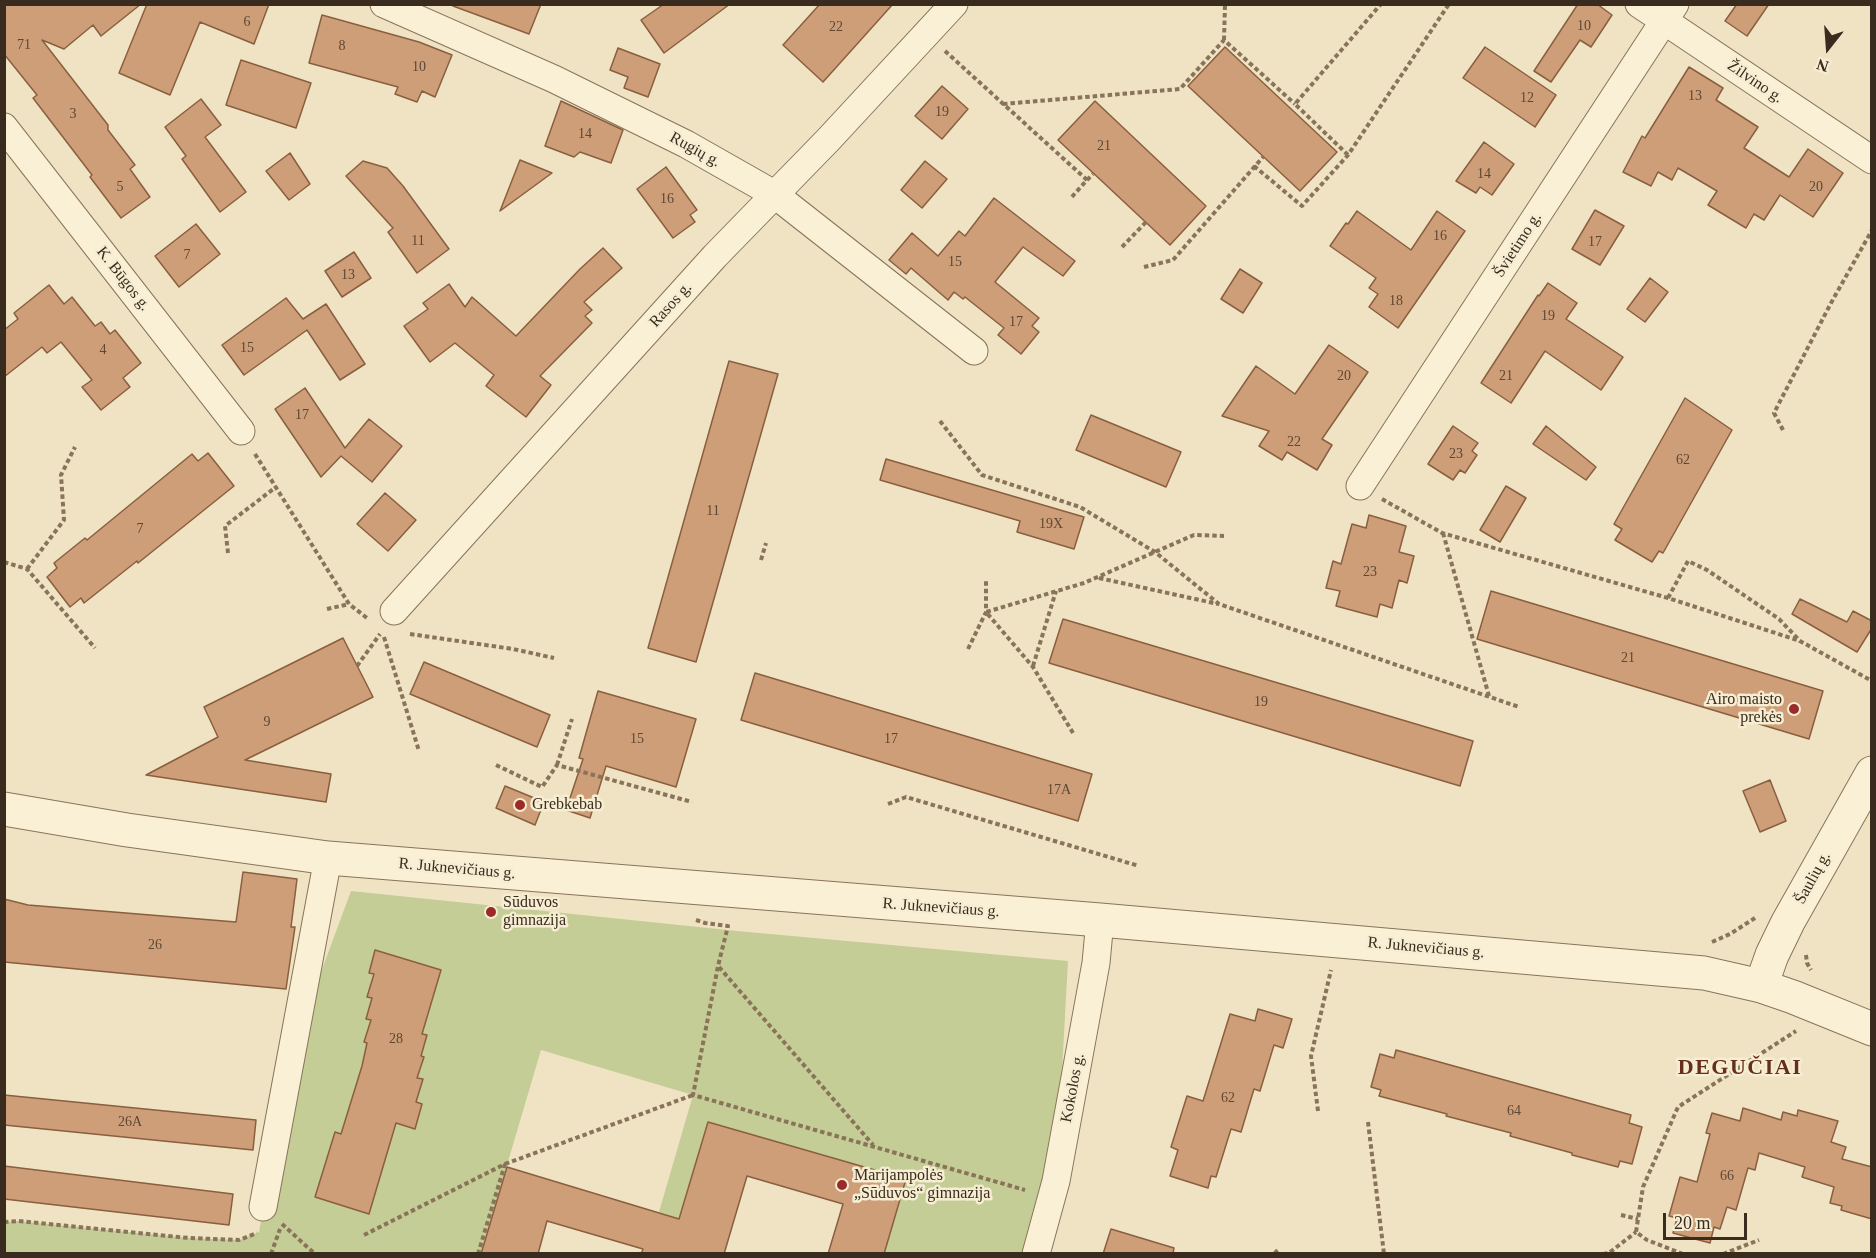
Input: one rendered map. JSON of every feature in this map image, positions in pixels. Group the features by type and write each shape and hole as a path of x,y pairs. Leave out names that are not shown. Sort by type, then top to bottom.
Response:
{"street":[{"name":"Rugių g.","path":"384,4 554,78 686,144 774,194 974,351"},
{"name":"Rasos g.","path":"394,625 699,273 828,140 954,4"},
{"name":"Žilvino g.","path":"1639,4 1670,13 1872,160"},
{"name":"Švietimo g.","path":"1360,486 1670,13"},
{"name":"K. Būgos g.","path":"4,127 241,431"},
{"name":"Šaulių g.","path":"1761,986 1772,955 1788,922 1872,773"},
{"name":"R. Juknevičiaus g.","path":"4,809 127,831 328,858 1100,920 1704,973 1761,986 1872,1029"},
{"path":"273,1215 328,858"},
{"name":"Kokolos g.","path":"1036,1254 1052,1198 1096,963 1100,920"}],"path":[{"path":"1003,104 1180,89 1224,40 1225,4"},
{"path":"1294,104 1382,4"},
{"path":"1254,166 1302,206 1348,155 1449,4"},
{"path":"927,34 1087,180"},
{"path":"1224,40 1348,155"},
{"path":"1144,267 1173,260 1263,157"},
{"path":"1070,199 1093,174"},
{"path":"1122,247 1146,222"},
{"path":"1783,430 1774,413 1830,303 1872,230"},
{"path":"940,421 982,476 1080,507 1155,552 1219,604"},
{"path":"241,431 349,604 394,625 554,658"},
{"path":"27,568 64,520 60,475 75,447"},
{"path":"1360,486 1442,533 1668,598 1800,641 1872,681"},
{"path":"228,553 225,525 276,487"},
{"path":"1442,533 1489,697"},
{"path":"986,612 1097,577 1194,535 1224,536"},
{"path":"761,560 766,543"},
{"path":"1668,598 1688,561 1707,570 1779,619 1800,641"},
{"path":"4,562 27,568 95,648"},
{"path":"1097,577 1219,604 1520,707"},
{"path":"968,649 986,612 986,579"},
{"path":"1033,667 1056,591"},
{"path":"327,609 349,604"},
{"path":"986,612 1033,667 1073,733"},
{"path":"357,666 394,625"},
{"path":"394,625 419,751"},
{"path":"496,765 542,787 557,765 572,719"},
{"path":"557,765 692,802"},
{"path":"888,804 906,796 1139,866"},
{"path":"693,1095 728,926 694,920"},
{"path":"1318,1111 1311,1056 1330,982 1334,940"},
{"path":"1805,949 1807,963 1814,974"},
{"path":"718,966 874,1146"},
{"path":"1603,1254 1609,1253 1636,1232 1643,1187 1678,1107 1803,1026"},
{"path":"364,1235 505,1164 693,1095 1052,1198"},
{"path":"1368,1122 1384,1254"},
{"path":"478,1254 505,1164"},
{"path":"4,1222 18,1221 189,1238 239,1240 259,1232 273,1215"},
{"path":"271,1254 273,1215"},
{"path":"273,1215 315,1254"},
{"path":"1621,1215 1638,1220"},
{"path":"1636,1232 1647,1240 1683,1254"},
{"path":"1723,1254 1759,1240"}],"green space":[{"path":"351,891 737,931 1068,961 1056,1181 1036,1253 884,1253 906,1179 856,1164 851,1178 830,1158 708,1122 679,1219 659,1212 693,1095 541,1050 481,1253 5,1253 4,1222 18,1221 189,1238 239,1240 259,1232 294,1045"}],"building":[{"path":"4,4 141,4 101,36 93,25 64,49 42,40 108,125 108,130 135,165 130,169 150,197 121,218 90,177 92,175 33,98 37,95 4,54"},
{"path":"147,4 269,4 254,44 200,22 170,95 119,73"},
{"path":"453,4 541,4 529,34 453,6"},
{"path":"664,4 730,4 664,53 641,20"},
{"path":"820,4 893,4 823,82 783,45"},
{"path":"1578,4 1597,4 1612,15 1591,47 1580,40 1551,82 1534,71"},
{"path":"1737,4 1769,4 1747,36 1725,21"},
{"path":"322,15 419,42 452,55 435,97 422,91 417,102 395,94 398,87 309,63"},
{"path":"1225,47 1337,152 1300,191 1188,86"},
{"path":"1485,47 1556,95 1535,127 1463,78"},
{"path":"618,48 660,64 648,97 624,88 628,77 610,70"},
{"path":"241,60 311,83 296,128 226,105"},
{"path":"1689,67 1723,88 1716,100 1758,127 1744,148 1789,177 1808,149 1843,173 1813,217 1780,195 1764,220 1754,214 1746,228 1708,205 1717,191 1678,168 1672,180 1658,172 1651,186 1623,172 1642,136 1645,138"},
{"path":"942,86 968,109 942,139 915,116"},
{"path":"201,99 221,125 205,137 246,192 220,212 182,159 186,156 165,127"},
{"path":"561,101 623,130 611,163 580,152 574,157 545,146"},
{"path":"1095,101 1206,206 1170,245 1058,140"},
{"path":"1484,142 1514,164 1492,195 1480,187 1476,193 1456,181"},
{"path":"290,153 310,184 289,200 266,171"},
{"path":"520,160 552,173 500,211"},
{"path":"363,161 387,168 449,249 417,273 388,232 393,228 346,176"},
{"path":"925,161 947,179 922,208 901,190"},
{"path":"666,167 697,210 690,215 695,222 673,238 637,189"},
{"path":"994,198 1075,261 1063,276 1023,247 995,282 1039,318 1032,326 1039,332 1021,354 998,335 1004,328 965,297 963,299 954,292 948,300 911,268 906,274 889,260 912,233 938,256 959,231 965,236"},
{"path":"1595,210 1624,226 1600,265 1572,249"},
{"path":"1357,211 1411,250 1437,211 1465,231 1398,328 1369,307 1378,294 1369,288 1376,278 1330,246"},
{"path":"196,224 220,254 179,287 155,256"},
{"path":"603,248 622,268 584,302 592,310 585,316 592,323 540,376 551,385 526,417 486,386 494,375 455,343 430,362 404,326 428,309 423,303 449,284 465,307 472,297 516,336"},
{"path":"354,252 371,278 342,297 325,271"},
{"path":"1240,269 1262,283 1243,313 1221,299"},
{"path":"1650,278 1668,292 1645,322 1627,309"},
{"path":"1548,283 1577,303 1566,319 1623,357 1601,390 1545,351 1511,403 1481,383"},
{"path":"49,285 64,304 72,297 95,326 101,322 110,334 115,330 141,363 123,378 130,387 101,410 82,387 92,380 61,342 47,353 42,347 4,377 4,330 18,319 14,313"},
{"path":"286,298 303,319 326,304 365,364 340,380 307,330 244,375 222,345"},
{"path":"1329,345 1368,372 1322,439 1332,445 1317,470 1287,452 1282,460 1259,446 1269,431 1222,416 1256,366 1295,394"},
{"path":"729,361 778,374 696,662 648,648"},
{"path":"305,388 345,448 369,419 402,446 372,482 341,456 321,477 275,409"},
{"path":"1685,398 1732,430 1663,553 1659,551 1652,562 1615,540 1622,529 1614,524"},
{"path":"1091,415 1181,452 1166,487 1076,450"},
{"path":"1453,426 1478,443 1472,451 1477,455 1465,473 1460,470 1453,480 1428,464"},
{"path":"1546,426 1596,467 1586,480 1533,444"},
{"path":"208,453 234,486 84,603 81,598 70,607 47,577 57,568 54,563 85,538 87,540 192,454 198,461"},
{"path":"886,459 1084,517 1074,549 1017,532 1020,521 880,480"},
{"path":"1506,486 1526,498 1500,542 1480,530"},
{"path":"385,493 416,520 388,551 357,524"},
{"path":"1369,515 1406,526 1399,552 1414,556 1407,583 1399,580 1392,608 1380,604 1377,617 1336,606 1340,591 1326,588 1333,561 1341,564 1352,524 1366,528"},
{"path":"1491,591 1823,691 1809,739 1477,639"},
{"path":"1800,599 1847,622 1853,611 1872,621 1872,628 1857,652 1792,614"},
{"path":"1063,619 1473,741 1460,786 1049,663"},
{"path":"343,638 373,697 245,760 331,774 326,802 146,775 218,737 204,707"},
{"path":"424,662 550,715 537,747 410,694"},
{"path":"755,673 1092,774 1078,821 741,720"},
{"path":"598,691 696,719 676,787 606,766 590,818 566,810 583,759 579,758"},
{"path":"1770,780 1786,821 1760,832 1743,791"},
{"name":"Grebkebab","path":"505,786 544,802 535,825 496,808"},
{"path":"243,872 297,879 291,927 295,927 286,989 4,962 4,899 28,905 236,922"},
{"path":"375,950 441,970 422,1034 427,1035 421,1056 424,1057 417,1078 423,1079 416,1102 422,1104 415,1129 396,1123 369,1214 315,1197 335,1132 341,1134 362,1066 367,1043 364,1042 371,1020 366,1019 372,998 367,997 374,974 369,973"},
{"path":"1258,1009 1292,1019 1283,1048 1274,1045 1260,1091 1254,1089 1241,1132 1231,1129 1216,1177 1211,1176 1208,1188 1170,1176 1178,1150 1171,1147 1187,1096 1203,1101 1230,1014 1255,1021"},
{"path":"1396,1050 1631,1115 1629,1123 1642,1127 1632,1164 1620,1161 1618,1167 1572,1155 1572,1153 1510,1136 1511,1133 1379,1096 1381,1090 1371,1087 1380,1054 1394,1058"},
{"path":"4,1095 256,1120 253,1150 4,1125"},
{"path":"1743,1108 1781,1120 1783,1112 1797,1116 1798,1110 1838,1121 1831,1142 1846,1147 1842,1159 1872,1167 1872,1219 1841,1210 1842,1206 1830,1203 1834,1187 1802,1177 1805,1167 1759,1153 1755,1170 1748,1168 1736,1210 1727,1207 1720,1229 1714,1227 1710,1243 1673,1233 1677,1218 1669,1216 1680,1177 1697,1182 1710,1134 1706,1133 1712,1113 1740,1121"},
{"name":"Marijampolės „Sūduvos“ gimnazija","path":"708,1122 906,1179 884,1254 828,1254 843,1204 747,1176 724,1254 641,1254 643,1249 547,1221 538,1254 481,1254 507,1167 679,1219"},
{"path":"4,1166 233,1194 229,1225 4,1199"},
{"path":"1111,1229 1174,1248 1173,1254 1103,1254"}],"place":[{"name":"Airo maisto prekės","path":"1794,709"},
{"name":"Grebkebab","path":"520,805"},
{"name":"Sūduvos gimnazija","path":"491,912"},
{"name":"Marijampolės „Sūduvos“ gimnazija","path":"842,1185"}],"district":[{"name":"DEGUČIAI","path":"1740,1068"}]}
